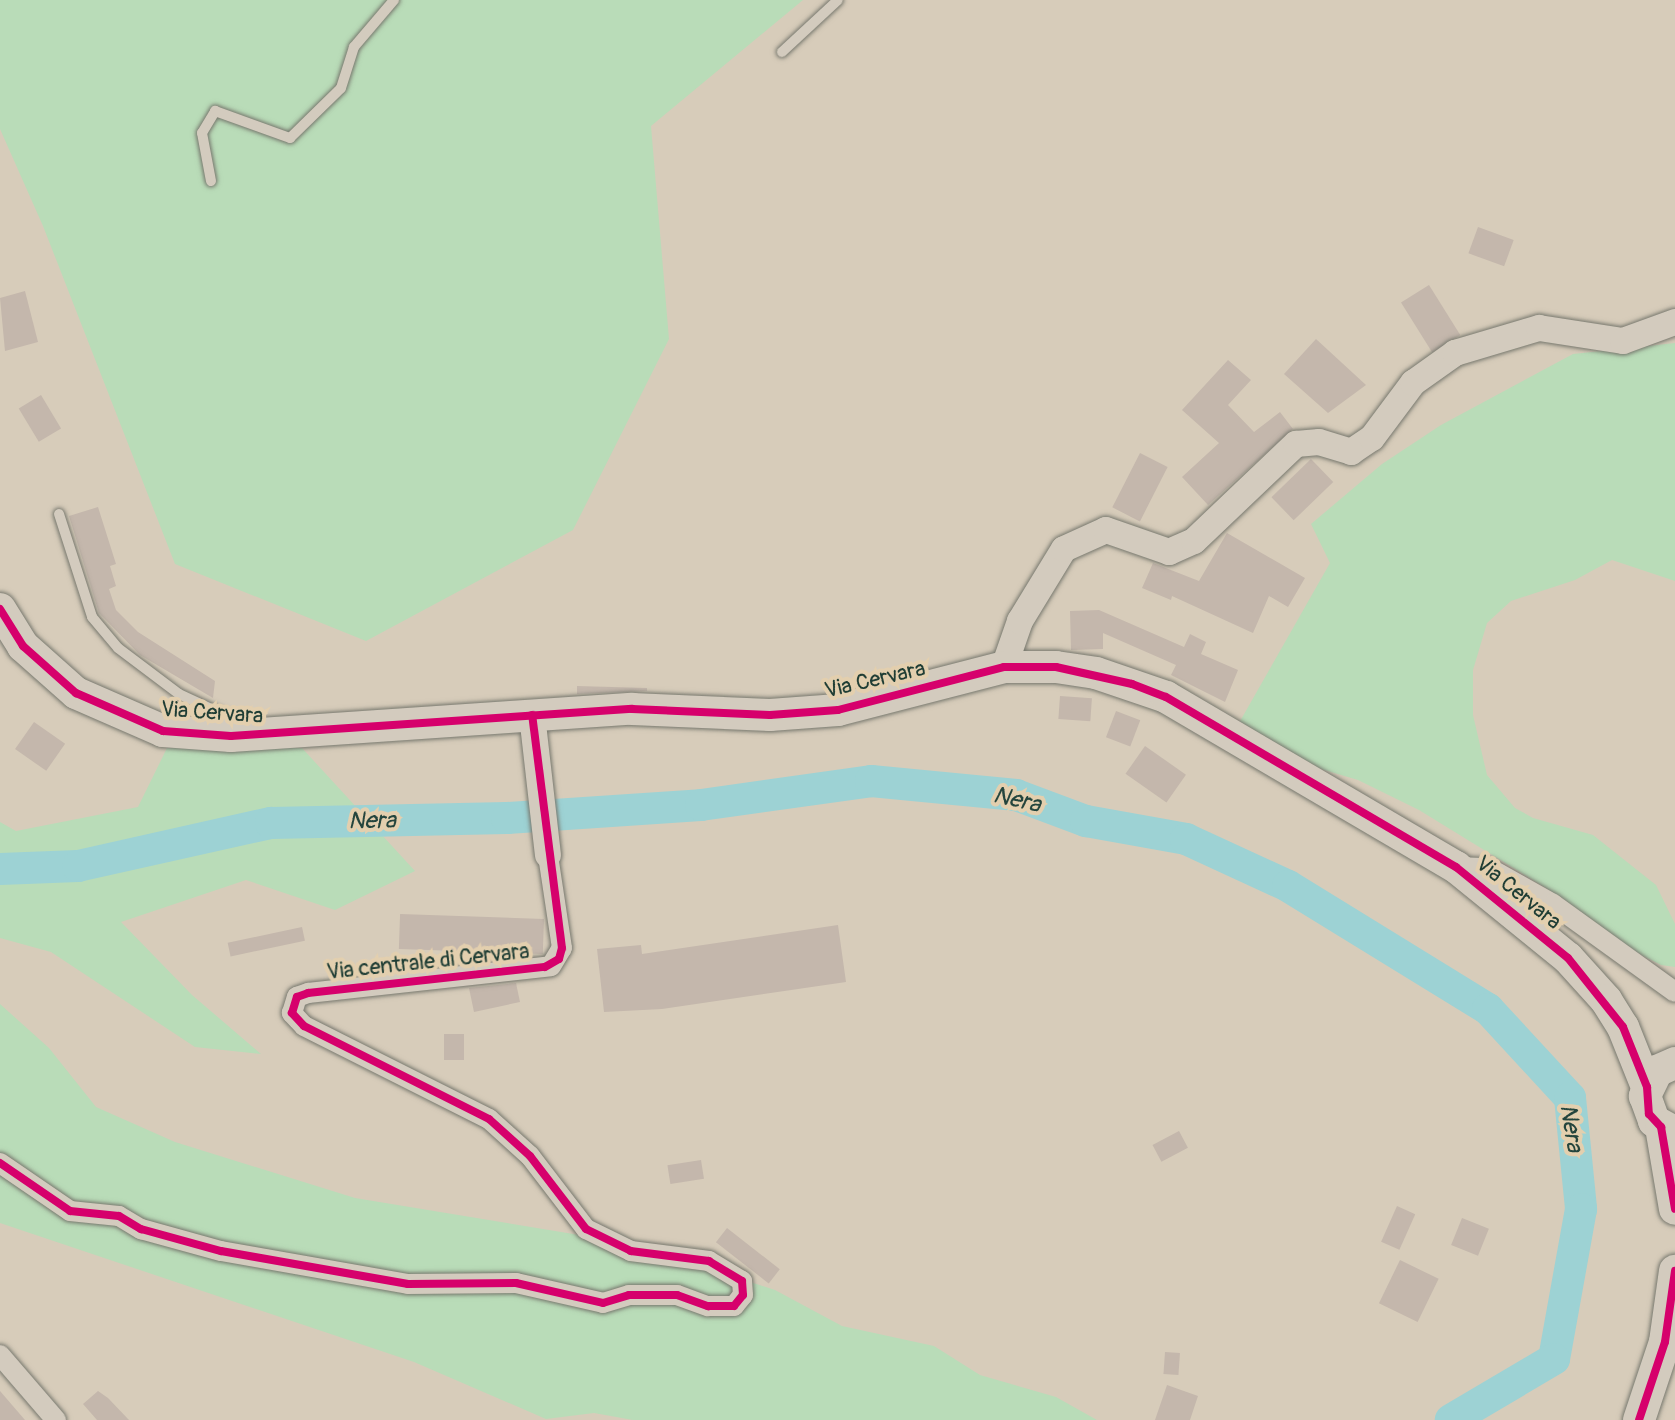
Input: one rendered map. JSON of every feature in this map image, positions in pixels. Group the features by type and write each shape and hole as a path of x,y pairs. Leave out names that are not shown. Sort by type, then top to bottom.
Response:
{"main road":[{"name":"Via Cervara","path":"0,609 23,646 76,693 163,731 231,736 632,709 770,715 838,710 1004,667 1056,667 1096,673 1166,697 1456,867 1568,958 1623,1027 1647,1087 1646,1105 1668,1129 1675,1209"},
{"name":"Via Cervara","path":"1623,1027 1675,1060"},
{"path":"1647,1087 1657,1071 1675,1060"},
{"path":"1639,1420 1665,1342 1675,1271"}],"street":[{"path":"1004,667 1020,621 1064,549 1106,530 1169,552 1194,541 1296,444 1319,442 1351,452 1372,438 1413,383 1455,353 1539,328 1623,341 1675,322"},
{"name":"Via centrale di Cervara","path":"0,1163 70,1211 119,1216 141,1229 221,1251 408,1284 516,1283 603,1303 629,1295 677,1295 708,1306 734,1306 743,1295 742,1281 709,1261 631,1251 586,1229 530,1156 489,1119 304,1026 292,1013 297,997 308,993 551,966 562,948 532,715"},
{"path":"1456,867 1489,868 1553,904 1675,992"},
{"path":"0,1355 56,1420"}],"lane":[{"path":"211,181 202,133 215,111 290,138 341,88 354,47 394,0"},
{"path":"782,52 838,0"},
{"path":"59,514 92,617 118,648 179,694 224,715 231,736"}],"green space":[{"path":"0,0 803,0 651,126 669,339 573,530 366,641 175,564 43,226 0,129"},
{"path":"1675,343 1675,581 1612,560 1575,580 1511,601 1487,623 1473,670 1473,715 1487,775 1515,808 1533,818 1593,835 1656,885 1675,924 1675,967 1661,965 1614,941 1549,890 1419,810 1358,780 1297,762 1239,723 1330,563 1311,524 1382,464 1441,425 1573,354"},
{"path":"167,748 302,748 415,871 335,910 246,880 121,922 192,995 261,1054 195,1047 51,952 0,938 0,822 16,831 138,807"},
{"path":"0,1004 49,1048 96,1107 175,1142 355,1198 634,1244 775,1290 842,1326 934,1346 980,1375 1056,1397 1097,1420 633,1420 594,1413 546,1419 414,1362 0,1223"}],"building":[{"path":"1478,227 1514,240 1504,266 1468,253"},
{"path":"1429,285 1460,335 1432,353 1401,302"},
{"path":"25,291 38,342 5,351 0,298"},
{"path":"1316,339 1366,385 1328,413 1284,374"},
{"path":"1228,360 1251,380 1228,405 1254,432 1280,412 1293,429 1208,505 1182,477 1219,443 1182,410"},
{"path":"41,395 61,428 39,442 19,408"},
{"path":"1140,453 1168,467 1140,521 1112,507"},
{"path":"1311,459 1333,482 1294,520 1271,497"},
{"path":"98,507 116,564 110,566 116,586 109,589 116,610 138,632 215,681 213,698 140,655 99,613 69,516"},
{"path":"1227,533 1305,578 1288,607 1269,596 1253,633 1172,596 1171,600 1142,588 1153,563 1199,581"},
{"path":"1099,610 1184,647 1190,634 1206,642 1201,654 1238,670 1225,702 1171,675 1176,665 1103,633 1103,649 1071,650 1070,611"},
{"path":"577,686 647,688 647,691 577,694"},
{"path":"1060,696 1092,698 1090,721 1058,719"},
{"path":"1116,711 1140,720 1130,746 1106,737"},
{"path":"34,722 65,744 46,771 15,749"},
{"path":"1145,746 1186,775 1166,803 1125,774"},
{"path":"400,914 544,919 543,954 399,949"},
{"path":"838,925 846,982 662,1009 604,1012 597,949 641,945 642,954"},
{"path":"302,927 305,941 231,956 228,943"},
{"path":"516,983 520,1002 474,1012 469,988"},
{"path":"444,1034 464,1034 464,1060 444,1060"},
{"path":"1179,1131 1188,1148 1161,1162 1153,1145"},
{"path":"701,1160 704,1179 670,1184 667,1165"},
{"path":"1397,1206 1415,1214 1399,1250 1381,1242"},
{"path":"1462,1218 1489,1229 1478,1256 1451,1245"},
{"path":"727,1228 780,1269 769,1283 716,1242"},
{"path":"1400,1260 1439,1279 1418,1322 1379,1303"},
{"path":"1165,1352 1180,1353 1178,1375 1163,1374"},
{"path":"1167,1385 1198,1396 1190,1420 1155,1420"},
{"path":"0,1391 25,1420 0,1420"},
{"path":"98,1391 129,1420 97,1420 83,1404"}],"waterway":[{"name":"Nera","path":"0,869 78,866 271,823 507,818 701,805 871,781 1016,795 1086,821 1186,839 1288,886 1488,1009 1570,1098 1581,1209 1554,1359 1451,1420"}],"cycle path":[{"path":"0,609 23,646 76,693 163,731 231,736 632,709 770,715 838,710 1004,667 1056,667 1132,684 1166,697 1456,867 1568,958 1623,1027 1647,1087 1649,1114 1661,1127 1675,1209"},
{"path":"0,1163 70,1211 119,1216 141,1229 221,1251 408,1284 516,1283 603,1303 629,1295 677,1295 708,1306 734,1306 743,1295 742,1281 709,1261 631,1251 586,1229 530,1156 489,1119 304,1026 292,1013 297,997 308,993 545,967 559,959 562,948 532,715"},
{"path":"1639,1420 1665,1342 1675,1271"}]}
